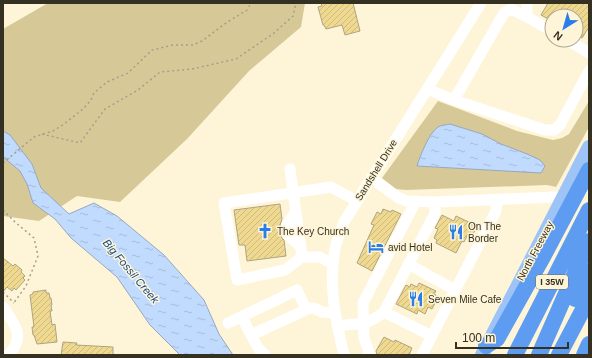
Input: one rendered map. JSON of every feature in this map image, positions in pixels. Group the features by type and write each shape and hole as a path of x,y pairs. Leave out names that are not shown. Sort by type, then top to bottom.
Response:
{"highway":[{"path":"484,351 497,339 589,170"},
{"name":"I 35W","path":"515,355 589,210"},
{"path":"539,355 589,241"},
{"path":"546,355 589,272"},
{"path":"559,355 589,298"},
{"path":"584,355 589,344"}],"main road":[{"name":"North Freeway","path":"484,351 589,147"}],"street":[{"name":"Sandshell Drive","path":"344,355 334,313 332,282 334,253 344,222 481,3"},
{"path":"527,17 528,3"},
{"path":"454,100 504,13 511,9 544,27"},
{"path":"428,89 454,100 545,130 554,130 560,125 589,71"},
{"path":"290,169 293,193 296,211 301,252 285,270 237,280 224,203 293,193 331,187 357,201"},
{"path":"371,178 399,198 407,201 435,202 555,197 563,198"},
{"path":"422,355 496,210 497,199"},
{"path":"370,355 364,338 364,303 416,201"},
{"path":"337,326 364,324 375,319 384,312 434,213 435,202"},
{"path":"296,211 288,230 301,252 320,257 333,263"},
{"path":"408,264 455,290"},
{"path":"228,323 297,290 306,309"},
{"path":"4,308 14,326 18,339 15,349 8,355"},
{"path":"251,335 306,309 314,308 322,312 334,313"},
{"path":"384,312 432,336"},
{"path":"242,317 258,348 265,355"}],"path":[{"path":"3,163 34,137 53,131 64,124 83,109 91,100 94,93 107,82 128,73 152,50 173,45 193,45 202,41 226,23 247,10 251,3"},
{"path":"42,134 80,143 105,109 138,90 160,72 192,69 236,59 274,33 293,16 296,3"},
{"path":"3,210 34,238 38,256 26,286 14,303 4,308"},
{"path":"3,292 14,303"}],"shaded area":[{"path":"48,3 305,3 301,27 249,71 187,139 120,202 77,196 39,221 3,216 3,29"},
{"path":"438,101 517,131 553,140 562,138 569,134 589,101 589,127 556,187 547,185 406,190 396,189 382,178"}],"water":[{"path":"450,124 482,134 501,144 540,160 545,166 541,173 417,166 431,134 439,126"},
{"name":"Big Fossil Creek","path":"3,131 10,135 32,164 41,188 69,214 94,203 117,216 164,255 204,300 219,334 233,355 180,355 150,325 117,277 71,238 55,219 33,203 27,184 20,171 3,157"}],"building":[{"path":"321,3 353,3 360,31 345,35 342,25 326,29 323,25 318,7 322,6"},
{"path":"548,3 589,3 589,27 584,35 584,8 545,8"},
{"path":"544,10 544,17 541,15"},
{"name":"The Key Church","path":"280,204 282,219 280,225 283,230 281,237 284,240 286,256 247,261 245,245 239,245 234,210"},
{"name":"avid Hotel","path":"383,209 391,212 392,210 401,214 372,271 357,263 374,225 371,224 377,212 381,214"},
{"name":"On The Border","path":"442,215 454,221 456,216 477,226 472,236 468,234 464,242 462,241 456,253 436,243 437,240 434,238 438,229 435,228"},
{"path":"3,258 13,266 15,264 22,270 21,272 25,276 23,278 25,280 16,290 14,288 12,291 7,287 3,292"},
{"name":"Seven Mile Cafe","path":"419,283 436,291 434,294 436,295 432,302 435,303 432,309 428,307 425,314 418,310 417,314 396,304 406,285 410,287 411,284 417,287"},
{"path":"46,290 46,293 49,293 51,298 52,311 50,311 52,325 55,324 57,342 37,344 33,335 32,327 34,327 30,295 33,294 33,292"},
{"path":"384,337 394,342 395,340 412,348 409,355 377,355 376,351"},
{"path":"63,342 77,343 76,345 113,347 113,355 61,355"}],"place":[{"name":"The Key Church","path":"265,231"},
{"name":"On The Border","path":"456,232"},
{"name":"avid Hotel","path":"376,247"},
{"name":"Seven Mile Cafe","path":"416,299"}]}
